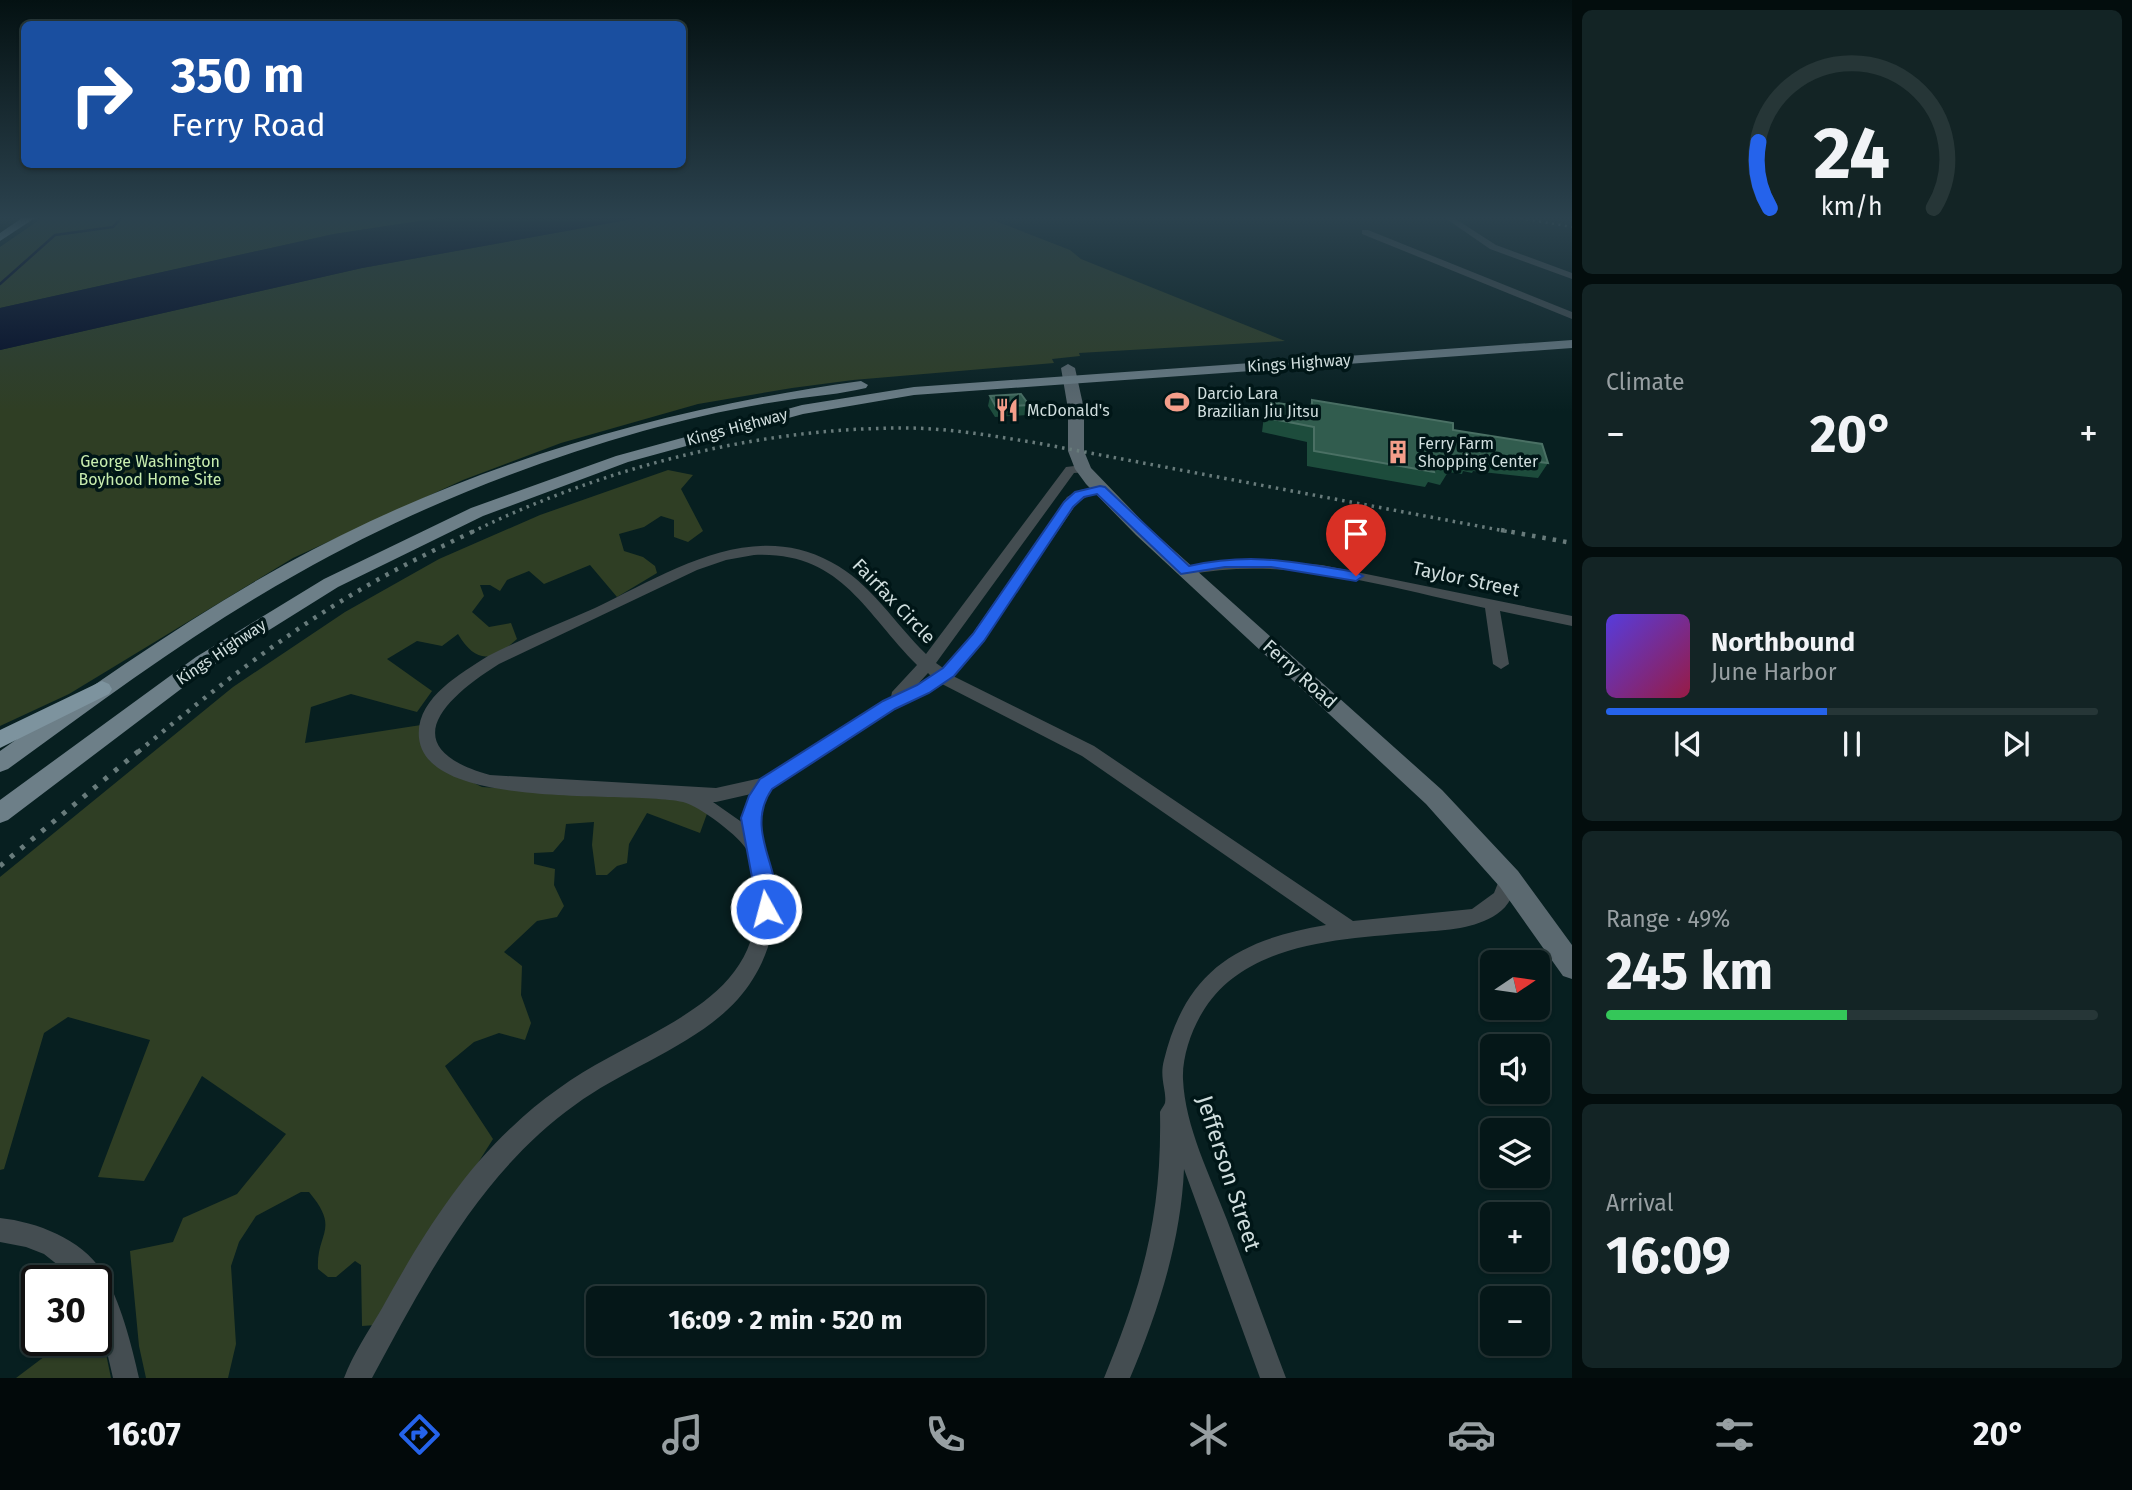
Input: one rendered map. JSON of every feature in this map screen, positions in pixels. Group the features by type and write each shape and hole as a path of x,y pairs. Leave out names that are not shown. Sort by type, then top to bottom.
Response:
{"highway":[{"path":"0,740 102,690"}],"main road":[{"name":"Kings Highway","path":"0,813 158,694 268,620 381,556 477,512 622,459 802,410 914,391 1069,373 1572,335"},
{"name":"Kings Highway","path":"0,763 212,616 306,560 418,506 544,456 668,419 764,398 888,382 1572,344"},
{"name":"Ferry Road","path":"1069,373 1076,409 1076,451 1083,468 1100,490 1434,797 1508,879 1572,967"}],"street":[{"path":"1489,282 1572,316"},
{"path":"889,705 926,665 1070,470 1083,468"},
{"path":"357,1378 445,1228 477,1184 511,1145 572,1092 685,1030 733,990 757,950 764,928 765,887 750,818 758,796 766,784 889,705 942,677 962,659 1072,500 1084,493 1100,490"},
{"name":"Fairfax Circle","path":"766,784 716,795 688,795 490,782 469,776 439,760 431,750 427,738 429,716 446,691 502,657 705,562 749,551 790,552 833,568 926,665 942,677 1087,751 1350,930"},
{"name":"Taylor Street","path":"1186,571 1225,563 1271,562 1572,621"},
{"path":"1492,604 1501,664"},
{"name":"Fairfax Circle","path":"688,795 723,817 754,845"},
{"name":"Jefferson Street","path":"1273,1378 1181,1125 1172,1079 1180,1035 1192,1006 1221,976 1246,959 1274,947 1350,930 1473,917 1500,902 1507,890 1508,879"},
{"path":"1117,1378 1138,1333 1156,1268 1166,1217 1173,1144 1172,1079"},
{"path":"0,1230 48,1243 73,1258 79,1265"},
{"path":"112,1326 126,1378"}],"green space":[{"path":"0,282 116,282 0,308"},
{"name":"George Washington Boyhood Home Site","path":"299,282 1139,282 1285,341 1079,353 1080,356 1052,359 1054,363 853,380 792,388 698,404 561,443 463,480 293,558 69,694 0,726 0,350"},
{"path":"668,470 693,475 681,489 703,531 688,542 674,537 674,520 661,516 644,527 619,534 624,551 643,557 655,566 657,573 617,597 590,565 544,584 529,571 507,580 500,591 490,585 480,585 484,596 472,612 489,627 511,623 517,639 500,652 485,656 471,651 458,634 442,646 417,641 387,659 432,691 417,712 351,694 311,707 305,743 421,725 430,761 482,787 681,799 708,811 700,833 647,813 629,844 627,863 617,866 607,875 596,875 592,845 594,822 566,824 564,839 553,852 534,853 534,864 555,869 554,885 564,906 557,917 537,921 504,952 522,966 521,995 531,1023 525,1040 499,1033 474,1042 445,1066 493,1139 376,1325 362,1326 361,1265 355,1261 336,1277 328,1277 318,1269 318,1257 325,1231 324,1215 309,1192 301,1192 256,1216 239,1242 231,1266 236,1344 228,1378 146,1378 139,1346 130,1251 173,1242 183,1218 237,1194 286,1134 202,1076 144,1181 98,1177 150,1040 68,1017 44,1033 4,1169 0,1170 0,877 233,687 345,612 439,559 540,515"},
{"path":"45,1356 106,1356 111,1378 16,1378"}],"water":[{"path":"116,282 299,282 0,350 0,308"}],"building":[{"path":"1021,394 1029,405 996,407 990,396"},
{"path":"1312,400 1453,423 1453,430 1542,444 1548,463 1481,455 1470,456 1470,459 1445,455 1449,469 1432,466 1434,472 1314,451 1314,427 1268,418 1270,402 1312,408"}],"railway":[{"path":"472,532 575,488 683,456 793,435 904,428 954,431 1037,443 1510,532"},
{"path":"138,752 243,669 325,611 398,568 476,530"},
{"path":"1501,530 1572,543"},
{"path":"0,866 140,750"}],"place":[{"name":"Darcio Lara Brazilian Jiu Jitsu","path":"1177,402"},
{"name":"McDonald's","path":"1007,410"},
{"name":"Ferry Farm Shopping Center","path":"1398,452"}],"route":[{"path":"766,909 765,887 750,827 753,807 766,784 889,705 923,689 948,672 962,659 1072,500 1079,495 1100,490 1186,571 1225,563 1271,562 1356,576"}]}
